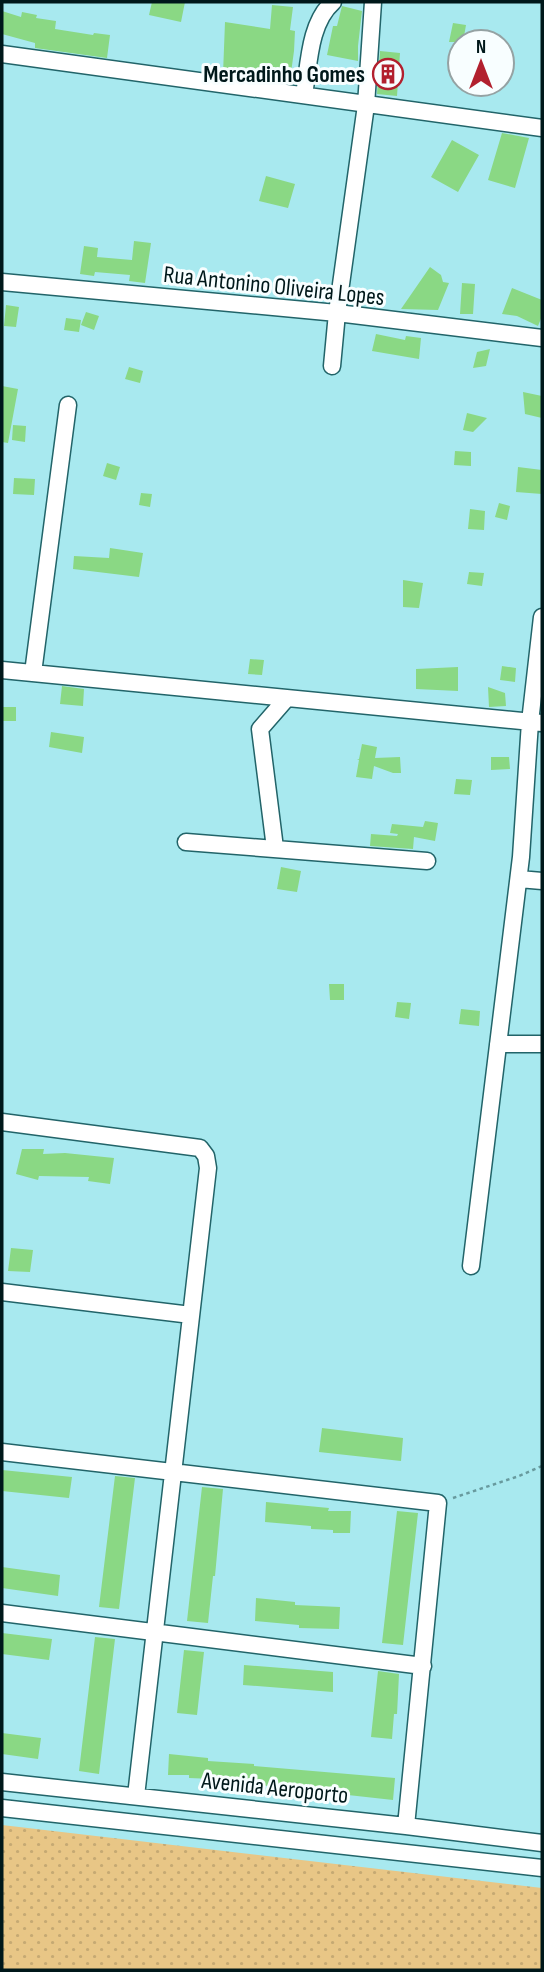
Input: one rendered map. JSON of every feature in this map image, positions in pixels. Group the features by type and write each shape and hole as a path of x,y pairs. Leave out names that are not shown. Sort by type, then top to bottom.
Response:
{"street":[{"path":"304,95 316,27 324,9 334,2"},
{"path":"332,366 366,104 373,2"},
{"path":"2,54 542,128"},
{"name":"Rua Antonino Oliveira Lopes","path":"2,282 337,313 542,338"},
{"path":"33,673 68,405"},
{"path":"471,1266 519,879 536,723 542,617"},
{"path":"2,670 536,723"},
{"path":"275,848 260,729 287,698"},
{"path":"186,842 427,862"},
{"path":"519,879 542,881"},
{"path":"498,1044 542,1044"},
{"path":"2,1122 200,1148 208,1168 136,1796"},
{"path":"2,1292 191,1315"},
{"path":"2,1452 438,1503 406,1826"},
{"path":"2,1614 423,1666"},
{"name":"Avenida Aeroporto","path":"2,1782 542,1843"},
{"name":"Avenida Aeroporto","path":"2,1808 542,1868"}],"path":[{"path":"438,1503 542,1466"}],"shaded area":[{"path":"2,1825 542,1888 542,1970 2,1970"}],"building":[{"path":"152,2 185,2 181,22 149,15"},
{"path":"272,5 293,7 290,30 295,31 290,80 223,74 225,22 270,29"},
{"path":"342,6 362,11 358,61 327,55 333,26 337,26"},
{"path":"2,11 21,17 22,12 37,15 36,18 56,21 55,29 110,35 107,58 35,48 35,43 2,34"},
{"path":"453,23 466,25 465,28 452,28"},
{"name":"Mercadinho Gomes","path":"380,51 400,53 397,96 377,94"},
{"path":"502,133 529,138 515,188 488,180"},
{"path":"452,140 479,155 458,192 431,177"},
{"path":"266,176 295,184 288,208 259,201"},
{"path":"134,241 151,243 145,283 129,281 130,275 95,272 94,276 80,274 84,246 98,248 97,257 132,260"},
{"path":"430,267 441,275 443,282 449,283 438,310 401,309"},
{"path":"462,283 475,284 473,314 460,314"},
{"path":"512,288 542,300 542,316 538,326 517,316 502,314"},
{"path":"6,305 19,307 16,327 4,326"},
{"path":"86,312 99,316 94,330 81,325"},
{"path":"66,318 81,320 79,332 64,330"},
{"path":"376,334 405,340 406,336 421,338 419,359 372,351"},
{"path":"490,349 486,366 473,368 477,352"},
{"path":"129,367 143,371 140,383 125,379"},
{"path":"2,386 18,389 8,443 2,442"},
{"path":"523,392 542,396 542,418 525,414"},
{"path":"467,413 487,418 473,432 463,430"},
{"path":"13,425 26,426 25,442 12,440"},
{"path":"455,451 471,452 471,466 454,465"},
{"path":"107,463 120,467 116,480 103,476"},
{"path":"518,467 542,470 542,494 516,492"},
{"path":"14,478 35,479 34,495 13,494"},
{"path":"141,493 152,494 150,507 139,505"},
{"path":"499,503 510,506 507,520 495,517"},
{"path":"470,509 485,511 484,530 468,529"},
{"path":"110,548 143,553 139,577 73,569 74,556 109,558"},
{"path":"469,572 484,573 482,586 467,584"},
{"path":"403,580 423,583 419,608 403,607"},
{"path":"250,659 264,660 262,675 248,674"},
{"path":"502,666 516,668 515,682 500,680"},
{"path":"458,667 458,691 416,689 416,669"},
{"path":"62,686 84,689 83,706 60,704"},
{"path":"488,687 505,693 506,706 489,707"},
{"path":"2,707 16,707 16,721 2,721"},
{"path":"51,732 84,737 82,753 49,747"},
{"path":"362,744 377,747 375,758 400,757 401,773 374,766 372,779 356,777 357,759"},
{"path":"491,757 509,757 510,769 491,770"},
{"path":"456,779 472,780 470,795 454,794"},
{"path":"425,821 438,823 435,841 414,837 413,849 370,846 371,834 397,836 398,834 390,833 392,824 423,827"},
{"path":"281,867 301,871 297,892 277,889"},
{"path":"329,984 344,984 344,1000 330,1000"},
{"path":"397,1002 411,1003 409,1019 395,1017"},
{"path":"461,1009 480,1011 479,1026 459,1024"},
{"path":"22,1149 44,1149 43,1154 65,1153 114,1158 110,1184 88,1181 89,1177 39,1176 38,1180 16,1174"},
{"path":"11,1248 33,1250 30,1272 8,1271"},
{"path":"322,1428 403,1438 401,1461 319,1452"},
{"path":"2,1470 72,1477 69,1498 2,1491"},
{"path":"115,1476 135,1478 119,1609 99,1607"},
{"path":"202,1487 223,1489 208,1623 187,1621"},
{"path":"266,1502 329,1508 328,1511 351,1511 350,1533 333,1533 333,1530 311,1529 311,1526 265,1522"},
{"path":"397,1511 418,1513 403,1645 382,1643"},
{"path":"2,1567 60,1575 58,1596 2,1588"},
{"path":"256,1598 295,1602 295,1605 340,1607 339,1629 299,1628 299,1625 255,1621"},
{"path":"2,1633 52,1639 49,1660 2,1654"},
{"path":"95,1637 115,1639 99,1774 79,1771"},
{"path":"184,1650 204,1652 197,1715 177,1713"},
{"path":"244,1665 333,1672 333,1692 243,1685"},
{"path":"378,1671 399,1674 397,1714 394,1714 392,1739 371,1737"},
{"path":"2,1733 41,1738 38,1759 2,1754"},
{"path":"169,1754 254,1766 395,1778 393,1800 213,1781 189,1778 189,1775 168,1775"}],"place":[{"name":"Mercadinho Gomes","path":"388,74"}]}
